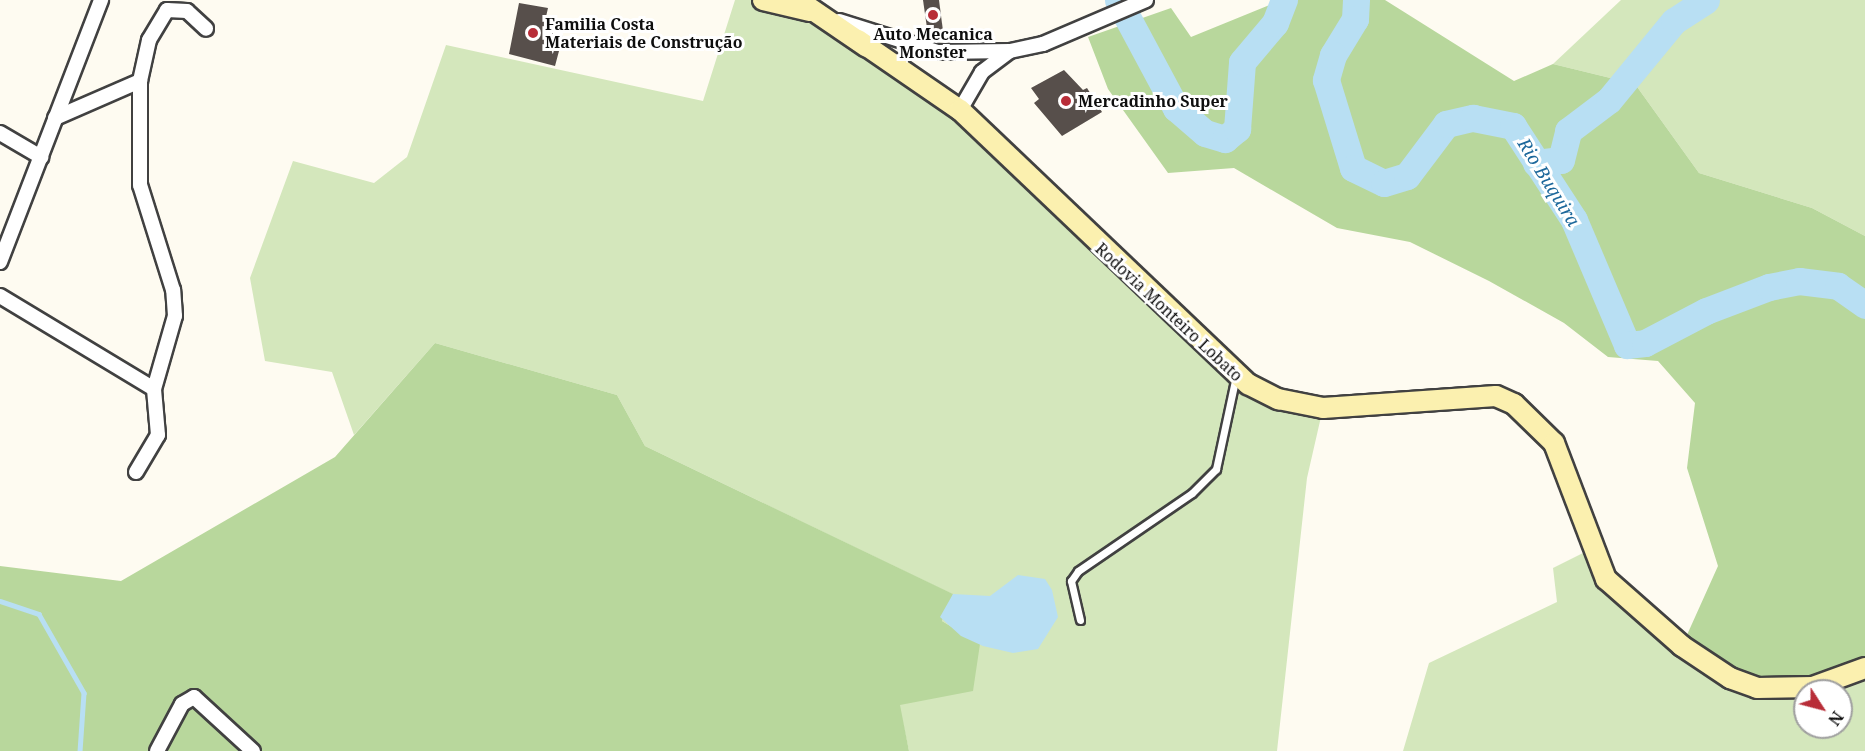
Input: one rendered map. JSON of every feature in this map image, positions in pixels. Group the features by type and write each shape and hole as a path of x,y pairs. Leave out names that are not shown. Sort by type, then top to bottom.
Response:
{"main road":[{"name":"Rodovia Monteiro Lobato","path":"763,0 818,13"},
{"name":"Rodovia Monteiro Lobato","path":"798,0 919,78 960,110 1236,374 1278,399 1302,406 1496,396 1514,404 1554,443 1606,579 1682,646 1730,678 1757,688 1813,687 1865,668"}],"street":[{"path":"0,262 100,0"},
{"path":"818,13 905,46 939,52 1010,51 1043,44 1141,3"},
{"path":"136,472 158,435 154,389 175,316 173,290 145,216 140,185 140,81 149,40 167,10 188,11 206,29"},
{"path":"960,110 982,72 1010,51"},
{"path":"55,118 140,81"},
{"path":"0,133 42,157"},
{"path":"0,297 154,389"},
{"path":"157,751 182,704 194,697 253,751"}],"lane":[{"path":"1080,620 1071,581 1078,571 1192,493 1216,469 1236,374"}],"green space":[{"path":"735,0 769,0 818,13 919,78 1248,384 1323,408 1307,478 1277,751 909,751 899,705 980,644 942,621 952,594 645,446 617,395 435,343 354,435 332,372 265,361 250,278 293,161 374,183 407,157 446,45 703,101"},
{"path":"1282,0 1385,0 1514,81 1553,64 1635,84 1699,173 1812,208 1865,236 1865,668 1815,679 1793,679 1793,684 1769,689 1682,646 1718,566 1687,468 1695,403 1658,361 1608,357 1564,323 1489,281 1410,242 1337,228 1234,168 1168,173 1108,89 1088,37 1171,8 1191,37"},
{"path":"1621,0 1865,0 1865,236 1812,208 1699,173 1635,84 1553,64"},
{"path":"435,343 617,395 645,446 953,594 942,621 980,644 973,691 900,705 909,751 0,751 0,566 121,581 335,457"},
{"path":"1593,548 1602,569 1682,646 1865,668 1865,751 1403,751 1429,663 1557,602 1553,568"}],"water":[{"path":"1018,575 1045,579 1052,590 1058,617 1038,649 1013,653 983,646 961,636 940,617 953,594 990,596"}],"building":[{"name":"Auto Mecanica Monster","path":"923,0 939,0 943,31 928,35"},
{"name":"Familia Costa Materiais de Construção","path":"519,3 548,8 543,30 563,36 555,66 509,54"},
{"name":"Mercadinho Super","path":"1064,70 1083,90 1087,88 1102,112 1062,136 1034,103 1039,99 1031,88"}],"waterway":[{"name":"Rio Buquira","path":"1118,0 1176,108 1205,133 1225,139 1237,129 1242,62 1275,23 1284,0"},
{"name":"Rio Buquira","path":"1356,0 1355,19 1333,55 1326,80 1353,168 1384,183 1407,176 1446,124 1473,118 1513,126 1574,220 1627,345 1645,343 1706,311 1769,287 1799,281 1838,286 1865,305"},
{"path":"1536,163 1561,160 1568,131 1609,100 1674,21 1706,0"},
{"path":"0,601 39,614 84,693 80,751"}],"place":[{"name":"Auto Mecanica Monster","path":"933,15"},
{"name":"Familia Costa Materiais de Construção","path":"533,33"},
{"name":"Mercadinho Super","path":"1066,101"}]}
